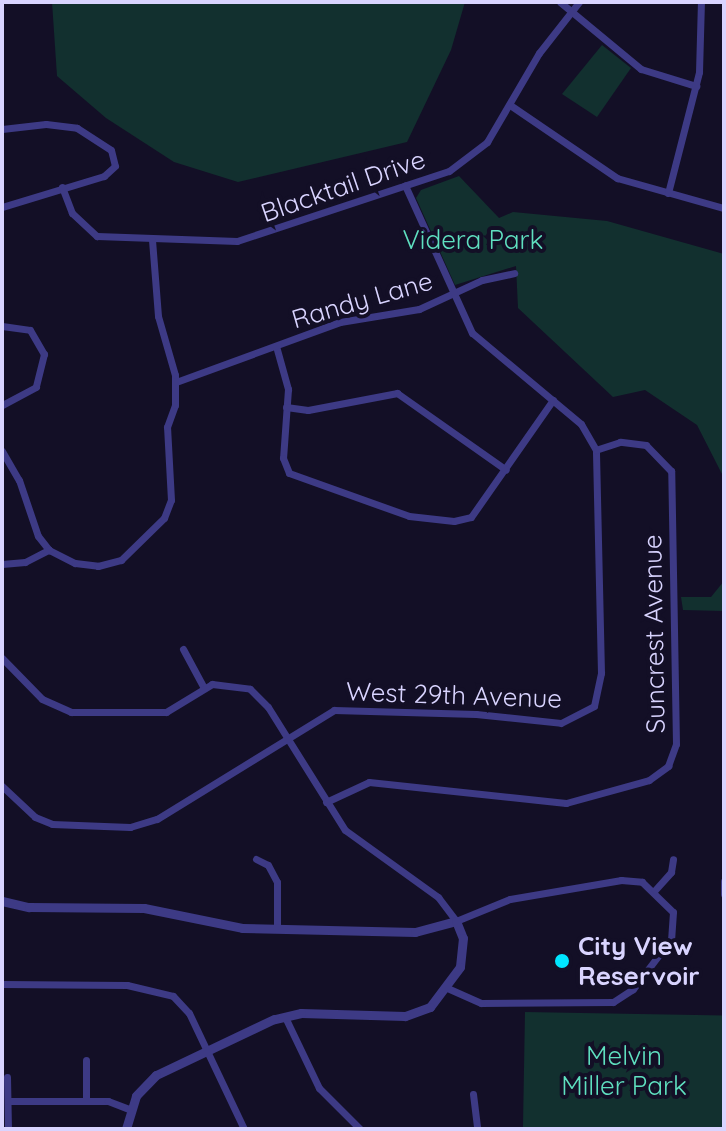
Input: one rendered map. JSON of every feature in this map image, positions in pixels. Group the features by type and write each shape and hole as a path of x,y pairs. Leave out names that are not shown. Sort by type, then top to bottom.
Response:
{"street":[{"path":"560,2 641,69 696,86"},
{"name":"Blacktail Drive","path":"62,187 72,213 97,236 152,240 247,240 405,185 464,161 487,142 579,2"},
{"path":"668,193 696,86 701,2"},
{"path":"510,105 617,178 724,208"},
{"path":"2,129 46,124 77,128 111,150 115,166 104,176 2,207"},
{"path":"405,185 451,295 477,339 581,424 596,450"},
{"path":"2,451 19,480 38,536 49,550 75,563 108,564 132,553 164,518 171,500 167,427 176,382 158,316 152,240"},
{"name":"Randy Lane","path":"176,382 347,320 423,308 514,273"},
{"path":"2,326 30,330 44,354 36,387 2,405"},
{"path":"276,346 288,389 283,458 292,476 403,514 454,521 471,517 553,400"},
{"path":"286,407 308,410 397,393 506,470"},
{"name":"Suncrest Avenue","path":"326,802 369,782 566,803 649,780 668,766 676,744 671,471 646,445 620,442 596,450"},
{"name":"West 29th Avenue","path":"2,786 35,817 52,824 130,827 157,819 334,710 476,714 547,723 584,715 601,686 596,450"},
{"path":"2,564 25,562 49,550"},
{"path":"183,649 204,688"},
{"path":"2,658 42,699 71,712 166,712 204,688 224,682 250,689 345,830 438,897 456,921 462,957 447,988 430,1007 405,1016 285,1017 156,1075 129,1109 126,1129"},
{"path":"256,859 268,865 277,882 277,929"},
{"path":"655,890 671,872 673,859"},
{"path":"2,901 17,906 144,908 207,924 415,932 456,921 510,899 621,880 642,882 655,890 673,912 674,931 633,989 613,1002 586,1005 481,1003 447,988"},
{"path":"724,881 724,894"},
{"path":"2,984 127,985 162,992 189,1013 244,1129"},
{"path":"285,1017 319,1088 360,1129"},
{"path":"86,1060 86,1101"},
{"path":"7,1077 8,1129"},
{"path":"473,1094 477,1129"},
{"path":"8,1101 86,1101 129,1109"}],"green space":[{"path":"52,2 465,2 451,50 407,142 238,182 174,162 106,118 57,76"},
{"path":"602,45 631,68 597,117 562,94"},
{"name":"Videra Park","path":"459,176 499,218 513,212 607,221 724,254 724,581 723,476 697,425 645,390 613,397 518,308 516,266 455,285 416,198 421,190"},
{"path":"724,581 724,611 683,610 681,597 711,597"},
{"name":"Melvin Miller Park","path":"525,1012 724,1015 722,1129 523,1129"}],"place":[{"name":"City View Reservoir","path":"562,961"}]}
